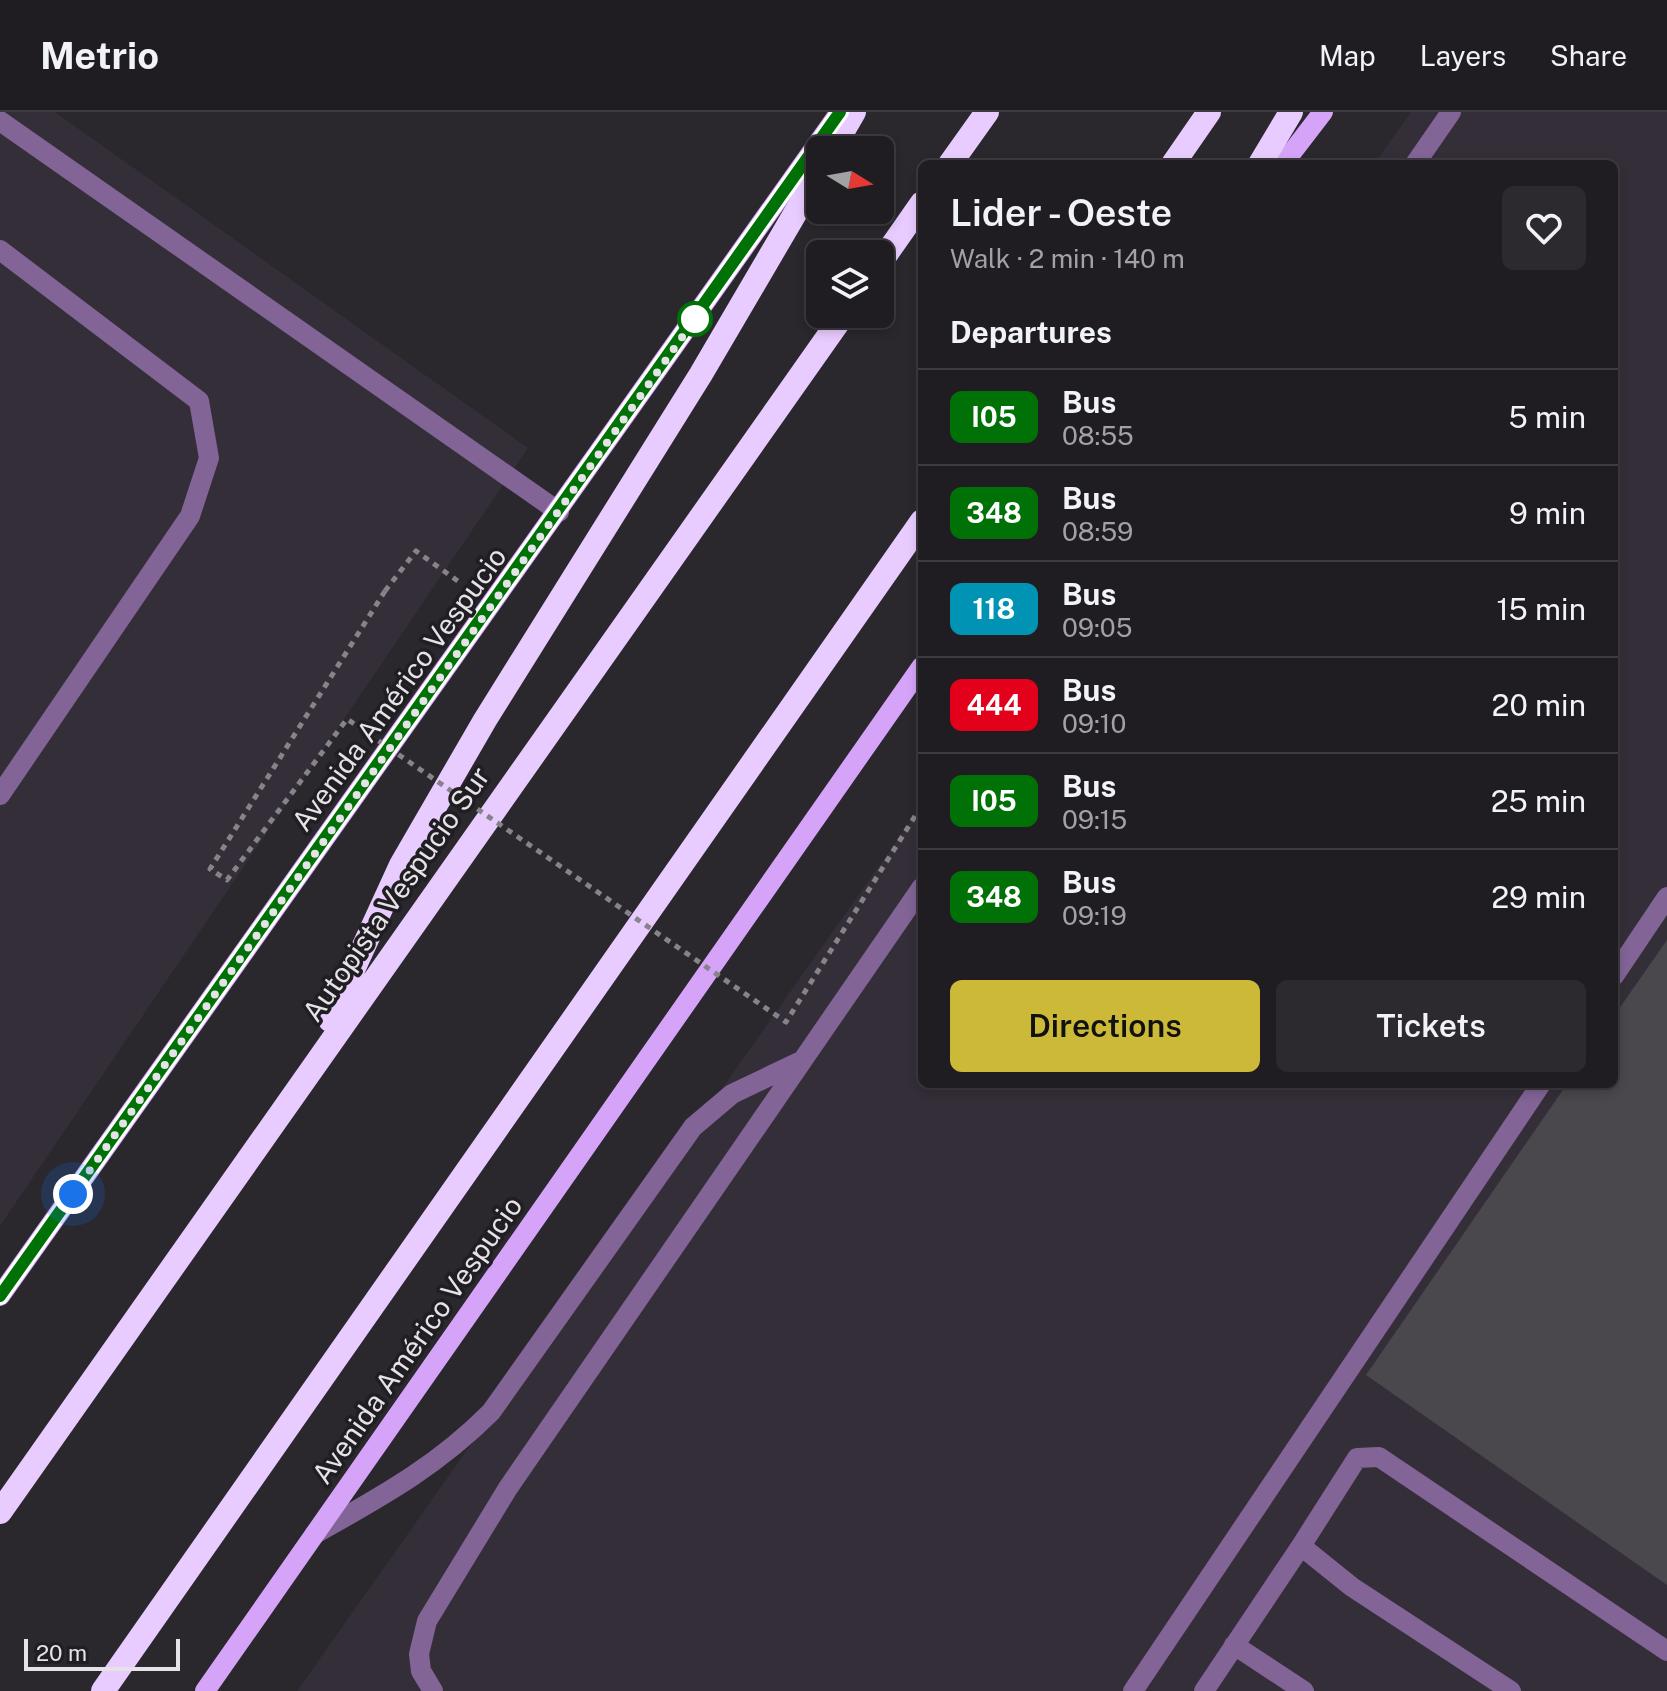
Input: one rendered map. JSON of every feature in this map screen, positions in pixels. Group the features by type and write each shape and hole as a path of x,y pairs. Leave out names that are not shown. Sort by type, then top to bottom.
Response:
{"highway":[{"path":"840,136 854,112"},
{"path":"953,160 987,112"},
{"path":"1176,160 1209,112"},
{"path":"1262,160 1291,112"},
{"path":"306,1072 401,865 509,680 701,374 806,195"},
{"path":"894,243 918,209"},
{"name":"Autopista Vespucio Sur","path":"0,1512 306,1072 834,328"},
{"path":"103,1691 918,527"}],"main road":[{"name":"Avenida Américo Vespucio","path":"0,1296 840,112"},
{"path":"1286,160 1323,112"},
{"name":"Avenida Américo Vespucio","path":"205,1691 918,672"}],"lane":[{"path":"1418,160 1451,112"},
{"path":"0,121 559,512"},
{"path":"0,250 199,401 209,458 190,516 0,795"},
{"path":"433,1691 421,1671 419,1654 427,1621 508,1488 918,893"},
{"path":"1618,970 1667,897"},
{"path":"315,1534 387,1494 452,1451 491,1412 693,1127 732,1094 803,1060"},
{"path":"1133,1691 1538,1088"},
{"path":"1204,1691 1357,1458 1379,1457 1667,1651"},
{"path":"1301,1546 1352,1587 1511,1691"},
{"path":"1234,1645 1304,1691"}],"path":[{"path":"492,605 416,551 385,591 210,869 227,880 347,719 786,1022 918,811"}],"shaded area":[{"path":"0,112 55,112 528,448 0,1226"},
{"path":"1411,112 1667,112 1667,1691 297,1691 918,811 918,1088 1618,1088 1618,160 1377,160"}],"building":[{"path":"1667,940 1667,1585 1366,1375 1564,1088 1618,1088 1618,1010"}],"bus line":[{"name":"I05","path":"0,1296 840,112"}],"route":[{"path":"73,1194 700,312 695,319"}]}
